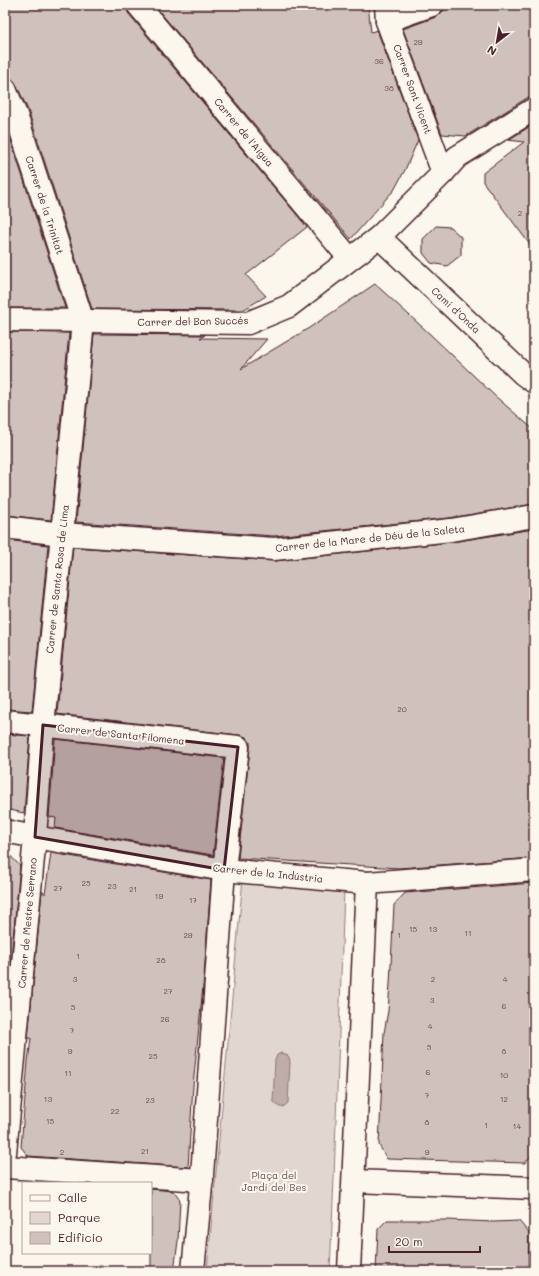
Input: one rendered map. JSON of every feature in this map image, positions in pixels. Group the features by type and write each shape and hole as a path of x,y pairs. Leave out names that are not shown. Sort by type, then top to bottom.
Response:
{"street":[{"name":"Carrer de l'Aigua","path":"138,5 350,259"},
{"path":"387,13 432,5"},
{"name":"Carrer Sant Vicent","path":"387,13 444,172"},
{"name":"Carrer de la Trinitat","path":"5,89 16,115 83,322"},
{"name":"Carrer del Bon Succés","path":"5,320 248,323 289,306 379,237 457,157 534,109"},
{"name":"Camí d'Onda","path":"379,237 523,374 534,382"},
{"name":"Carrer de Santa Rosa de Lima","path":"35,837 43,725 83,322"},
{"name":"Carrer de la Mare de Déu de la Saleta","path":"5,526 62,534 274,549 451,530 534,516"},
{"name":"Carrer de Santa Filomena","path":"5,721 238,747 224,870"},
{"name":"Carrer de la Indústria","path":"5,831 224,870 367,883 534,870"},
{"name":"Carrer de Mestre Serrano","path":"5,1153 35,837"},
{"path":"193,1271 202,1180 224,870"},
{"path":"349,1271 367,883"},
{"path":"5,1167 202,1180"},
{"path":"354,1181 534,1188"}],"highlighted area":[{"path":"43,725 238,747 224,870 35,837"}],"green space":[{"name":"Plaça del Jardí del Bes","path":"243,878 344,889 330,1271 207,1271"}],"shaded area":[{"path":"281,1053 286,1054 289,1057 290,1062 288,1103 283,1107 279,1107 273,1101 275,1060 277,1055"}],"building":[{"path":"5,5 126,5 128,13 307,227 246,275 266,296 243,310 92,309 28,110 16,84 12,79 5,77"},
{"path":"154,5 368,5 371,32 377,30 418,140 405,170 393,192 351,239"},
{"path":"458,5 534,5 534,97 527,98 466,136 442,134 403,29 436,17 443,11"},
{"path":"5,122 65,308 5,308"},
{"path":"534,124 534,250 483,182 483,173 524,142 508,140"},
{"path":"436,226 450,227 461,237 461,255 447,266 431,263 423,253 423,239"},
{"path":"375,284 495,396 534,430 534,504 449,518 274,536 76,522 94,334 205,335 200,338 267,339 241,369 309,328"},
{"path":"5,332 69,333 51,520 5,515"},
{"path":"534,529 534,858 399,868 238,858 250,748 250,742 246,737 57,714 73,547 275,561 452,542"},
{"path":"5,540 48,545 32,711 5,709"},
{"path":"5,734 30,736 24,813 5,809"},
{"path":"55,739 224,758 213,855 55,828 56,818 49,817"},
{"path":"5,850 20,866 5,1021"},
{"path":"51,853 211,880 204,976 193,1086 188,1167 28,1156 21,1147 31,1038 28,1038 42,891 45,894"},
{"path":"534,883 534,1152 525,1163 387,1159 379,1145 384,1033 388,1011 394,905 405,893"},
{"path":"152,1189 173,1191 180,1200 178,1241 174,1271 151,1271"},
{"path":"387,1220 519,1221 529,1233 528,1271 376,1271 378,1229"}]}
